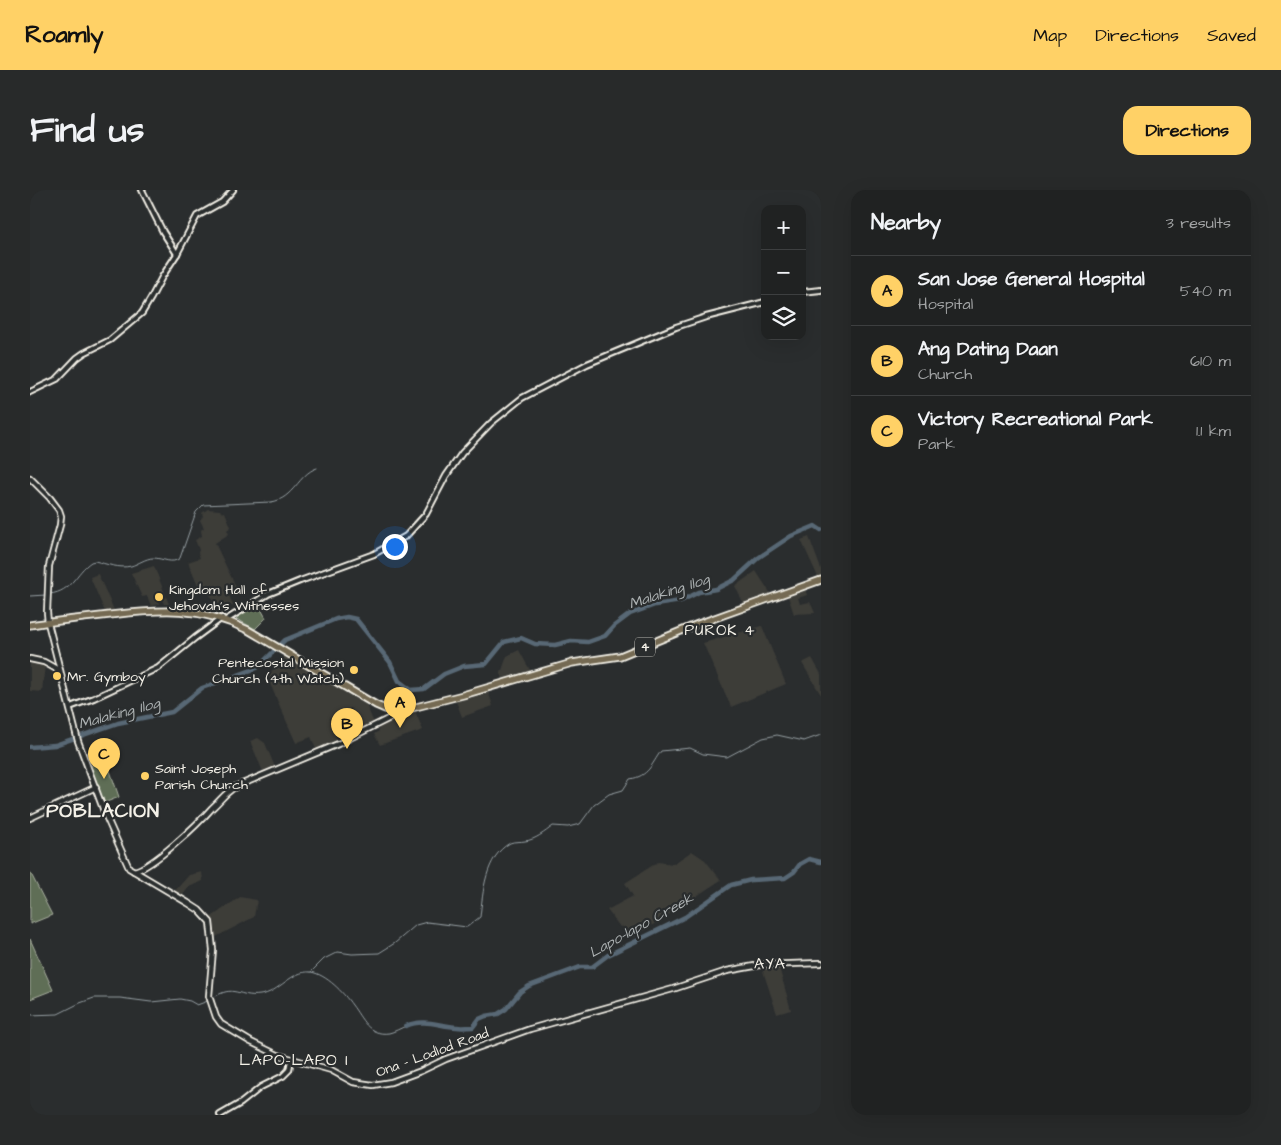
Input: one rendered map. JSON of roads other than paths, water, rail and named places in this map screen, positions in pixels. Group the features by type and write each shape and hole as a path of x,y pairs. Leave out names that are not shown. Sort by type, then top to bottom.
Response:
{"highway":[{"name":"4","path":"30,625 152,610 190,612 224,619 286,651 376,705 390,711 404,711 565,665 620,656 698,624 821,580"}],"main road":[{"path":"30,478 50,498 61,516 50,561 47,598 48,623 78,741 130,870 134,871 143,868 158,857 234,787 338,744 404,711"},
{"path":"30,659 44,662 60,671"},
{"path":"30,818 96,788"},
{"name":"Ona - Lodlod Road","path":"134,871 199,910 210,922 213,950 209,996 219,1022 258,1046 292,1060 331,1070 359,1084 380,1084 418,1072 446,1059 525,1031 674,989 727,971 760,965 821,964"}],"street":[{"path":"142,190 163,232 178,254"},
{"path":"30,392 57,379 84,353 122,332 142,312 178,254 197,216 222,202 233,190"},
{"path":"806,292 821,290"},
{"path":"70,707 158,668 224,619 268,594 374,554 406,536 426,514 446,476 462,453 491,423 522,398 587,364 676,327 702,318 761,303"},
{"path":"220,1115 261,1087 283,1076 287,1072 292,1060"}],"waterway":[{"path":"50,594 64,589 91,562 95,561 122,567 131,566 150,558 177,560 180,558 196,512 203,505 279,500 291,492 305,475 317,468"},
{"name":"Malaking Ilog","path":"30,747 55,745 118,723 172,712 202,688 257,668 285,640 336,619 347,617 356,619 390,662 399,681 411,690 424,689 444,674 464,666 486,664 504,642 521,638 535,644 555,645 571,641 588,642 605,636 614,626 630,614 655,605 681,601 699,592 716,589 734,580 758,558 791,536 815,526 821,530"},
{"path":"30,596 46,595"},
{"path":"311,972 324,959 338,952 352,954 379,953 395,943 416,925 427,922 467,927 480,917 484,886 490,866 502,849 512,842 532,839 553,826 568,827 580,824 594,805 609,794 623,790 630,779 646,773 661,751 690,748 703,754 727,757 763,738 777,735 804,741 821,735"},
{"name":"Lapo-lapo Creek","path":"406,1026 425,1023 473,1027 479,1019 498,1014 506,1009 520,992 529,986 580,967 592,967 608,955 685,917 731,885 751,880 785,878 794,872 800,864 809,859 821,862"},
{"name":"Lapo-lapo Creek","path":"213,998 232,991 247,995 260,995 273,990 297,974 311,972 329,980 348,1000 366,1025 376,1032 389,1033 406,1026"},
{"name":"Lapo-lapo Creek","path":"30,1015 58,1014 94,998 120,998 151,1002 180,999 197,1005 208,1001"}],"place":[{"name":"Kingdom Hall of Jehovah's Witnesses","path":"159,597"},
{"name":"Pentecostal Mission Church (4th Watch)","path":"354,670"},
{"name":"Mr. Gymboy","path":"57,676"},
{"name":"San Jose General Hospital","path":"400,728"},
{"name":"Ang Dating Daan","path":"347,749"},
{"name":"Saint Joseph Parish Church","path":"145,776"},
{"name":"Victory Recreational Park","path":"104,779"}],"district":[{"name":"PUROK 4","path":"720,630"},
{"name":"POBLACION","path":"103,810"},
{"name":"AYA","path":"770,963"},
{"name":"LAPO-LAPO I","path":"294,1059"}]}
